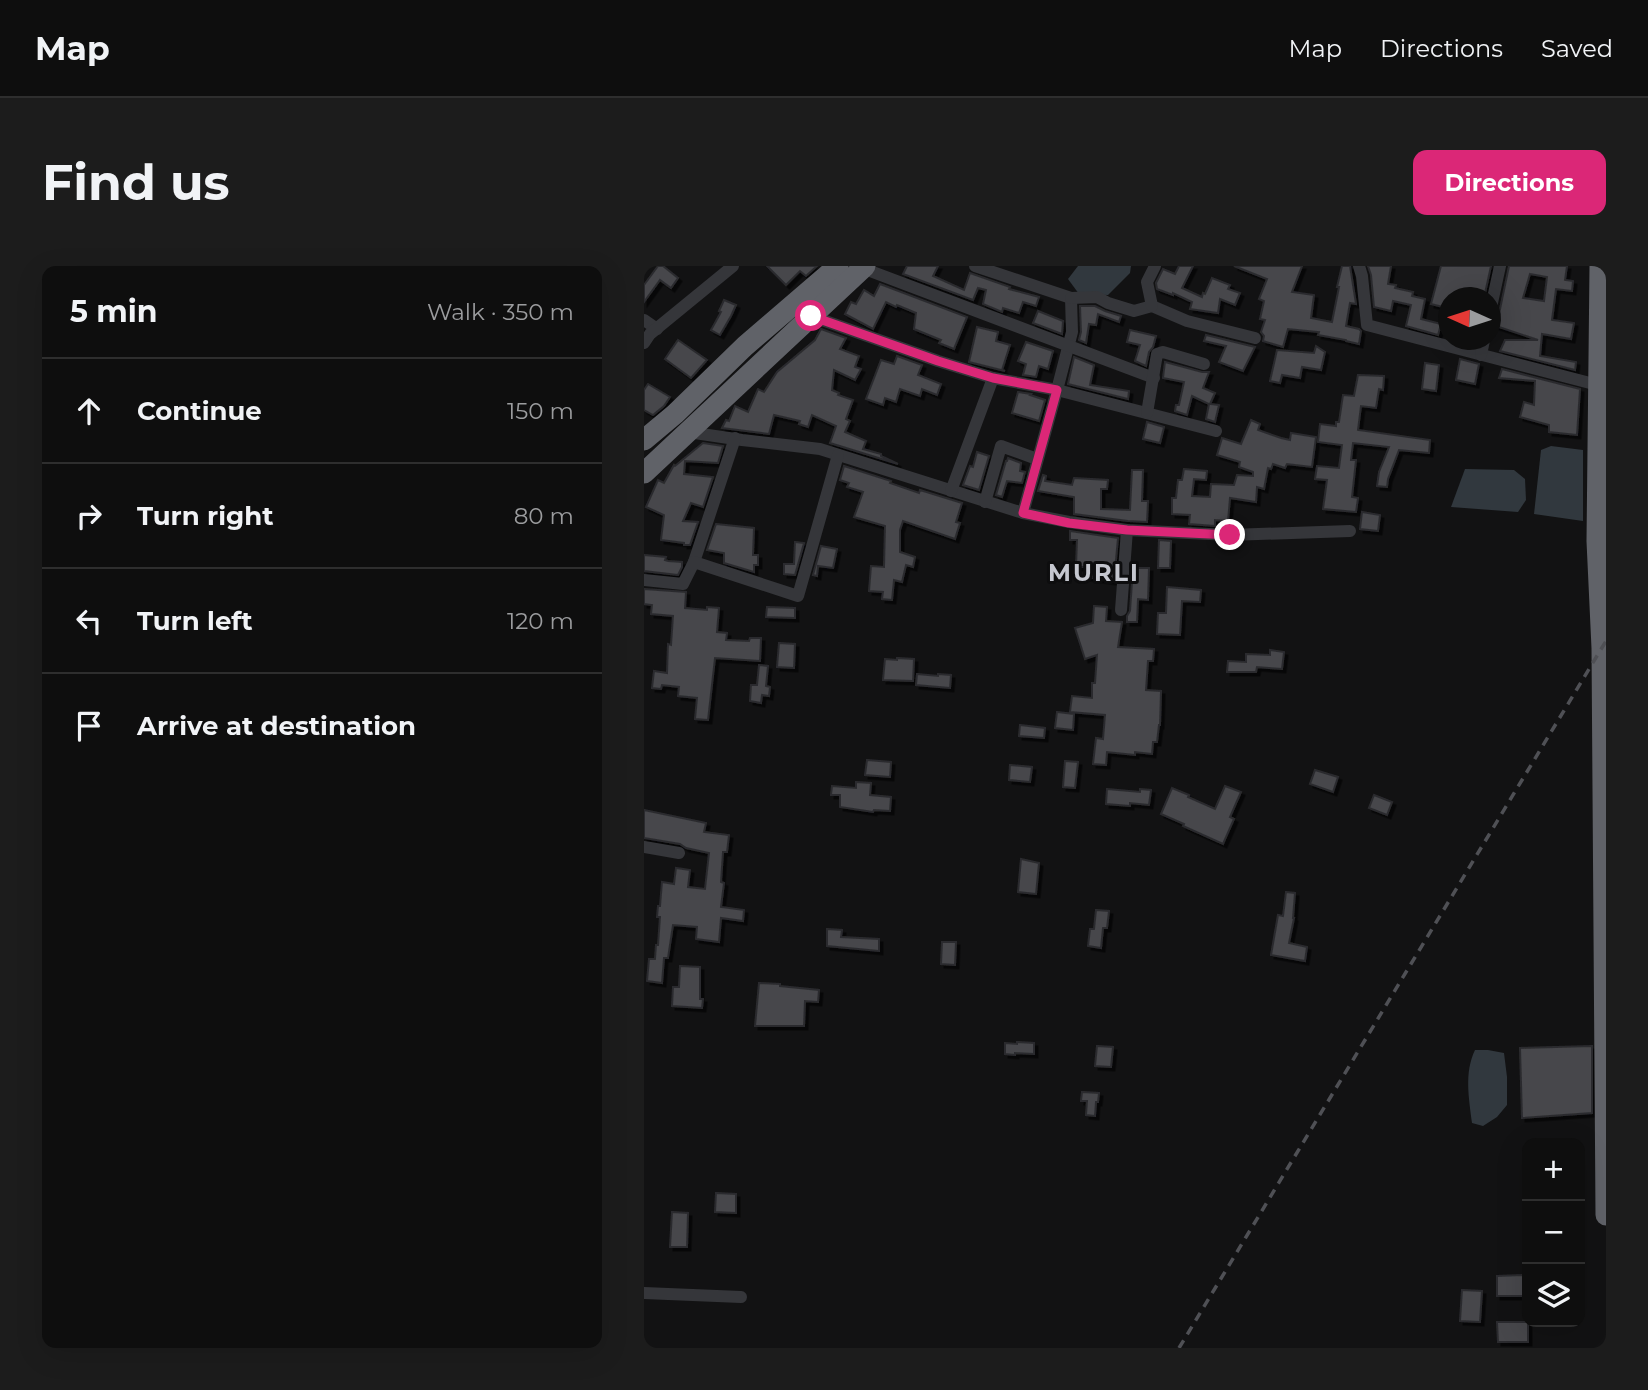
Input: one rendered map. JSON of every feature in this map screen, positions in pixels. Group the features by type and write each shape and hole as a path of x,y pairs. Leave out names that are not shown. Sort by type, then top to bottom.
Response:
{"highway":[{"path":"644,440 745,346 838,266"},
{"path":"1600,266 1597,541 1602,648 1606,1215"},
{"path":"644,473 863,267"}],"street":[{"path":"644,343 650,334 733,266"},
{"path":"975,266 1071,298 1097,297 1134,311 1152,306 1187,321 1255,338"},
{"path":"1152,306 1147,282 1155,266"},
{"path":"1359,266 1367,325 1590,383"},
{"path":"1495,287 1500,266"},
{"path":"863,267 1154,378"},
{"path":"1023,513 1072,332 1071,298"},
{"path":"811,316 993,378 1057,390 1216,431"},
{"path":"644,320 657,329"},
{"path":"1481,355 1482,350"},
{"path":"1147,413 1157,354 1163,352 1204,364"},
{"path":"951,491 993,378"},
{"path":"688,432 820,449 985,502 1069,523 1127,530 1230,535 1350,531"},
{"path":"644,580 683,584 694,562 735,438"},
{"path":"985,502 1001,446 1037,459"},
{"path":"694,562 798,596 838,455"},
{"path":"1121,610 1127,530"},
{"path":"644,847 678,853"},
{"path":"644,1293 741,1297"}],"shaded area":[{"path":"1078,266 1131,266 1130,273 1108,295 1079,294 1068,279"},
{"path":"1551,446 1583,450 1583,521 1534,514 1541,450"},
{"path":"1465,469 1514,470 1525,479 1526,500 1518,512 1451,507"},
{"path":"1475,1050 1504,1053 1507,1077 1507,1105 1497,1117 1483,1126 1472,1123 1468,1086 1469,1068"}],"building":[{"path":"658,266 663,266 678,278 671,288 660,280 644,302 644,285"},
{"path":"767,266 817,266 806,276 800,271 786,285"},
{"path":"907,266 938,266 933,276 964,290 970,273 1010,287 1009,289 1039,297 1036,306 1023,302 1019,313 1003,308 1002,312 983,304 986,290 978,288 973,300 903,274"},
{"path":"1179,266 1193,266 1182,288 1202,297 1212,278 1230,285 1228,289 1240,293 1235,305 1220,299 1218,313 1190,309 1192,302 1157,289 1156,283 1163,269 1175,274"},
{"path":"1234,266 1302,266 1292,292 1314,295 1311,318 1332,322 1342,266 1350,266 1356,304 1350,303 1346,326 1361,331 1359,344 1318,335 1319,332 1288,329 1283,347 1263,341 1261,332 1265,320 1260,319 1264,301 1259,299 1267,279"},
{"path":"1368,266 1391,266 1388,284 1413,292 1412,296 1425,299 1421,319 1438,323 1438,335 1406,326 1411,305 1393,301 1391,311 1374,307"},
{"path":"1441,266 1491,266 1486,287 1438,287 1438,306 1431,304"},
{"path":"1509,266 1567,266 1565,280 1573,281 1572,291 1556,289 1552,320 1574,323 1571,339 1542,334 1540,356 1576,362 1575,370 1500,351 1505,340 1538,340 1501,328 1501,304","holes":["1530,274 1547,277 1544,301 1523,298"]},
{"path":"880,284 967,317 954,349 939,343 941,340 914,329 916,313 897,305 896,307 886,302 873,329 845,314 851,302 856,304 864,290 874,296"},
{"path":"724,300 736,305 720,335 711,330"},
{"path":"1080,306 1095,306 1121,316 1119,322 1098,314 1096,325 1089,324 1086,343 1079,340"},
{"path":"1038,311 1063,321 1062,334 1033,323"},
{"path":"977,327 998,332 996,341 1010,345 1002,370 1005,371 969,362"},
{"path":"821,329 846,338 840,349 859,356 855,367 861,369 855,380 834,370 832,390 853,400 846,419 850,421 845,432 866,441 863,449 881,454 898,464 830,443 836,426 812,415 808,427 799,424 800,421 774,415 769,434 722,428 726,420 729,421 735,406 748,412 758,389 764,392 777,372 815,340"},
{"path":"1130,330 1156,336 1146,366 1135,361 1140,345 1127,342"},
{"path":"1206,335 1255,347 1243,371 1219,362 1226,346 1204,341"},
{"path":"678,340 707,360 691,378 665,359"},
{"path":"1026,342 1053,351 1048,369 1039,366 1036,377 1023,375 1026,364 1018,361"},
{"path":"1316,346 1325,352 1321,370 1302,367 1300,378 1282,375 1280,383 1270,381 1277,350 1314,353"},
{"path":"897,356 922,365 918,375 941,384 937,395 922,389 920,396 900,389 896,402 885,398 883,405 866,399 881,360 894,364"},
{"path":"1074,357 1094,365 1090,385 1129,391 1128,399 1068,384"},
{"path":"1460,359 1479,364 1475,384 1456,380"},
{"path":"1165,362 1209,372 1203,388 1215,393 1210,404 1219,405 1215,422 1206,419 1209,404 1192,396 1187,415 1175,411 1184,382 1163,378"},
{"path":"1425,363 1439,365 1436,391 1422,389"},
{"path":"1502,369 1580,389 1577,435 1549,432 1549,425 1520,417 1524,402 1534,405 1535,381 1499,378"},
{"path":"1358,375 1384,376 1383,390 1379,389 1376,408 1361,406 1358,430 1430,440 1429,453 1399,450 1387,487 1377,486 1379,472 1389,447 1353,443 1351,460 1356,460 1352,497 1358,498 1356,512 1323,509 1327,480 1315,479 1317,466 1339,468 1342,445 1318,442 1320,424 1336,426 1343,395 1354,396"},
{"path":"648,384 670,397 653,415 644,410 644,390"},
{"path":"1018,392 1045,400 1039,421 1012,413"},
{"path":"1251,420 1260,424 1258,430 1281,438 1290,440 1291,433 1316,437 1312,467 1287,464 1285,468 1273,464 1271,469 1268,468 1264,489 1257,487 1256,502 1230,498 1228,521 1215,520 1215,526 1189,524 1190,515 1172,514 1172,498 1176,498 1178,480 1182,480 1184,469 1207,471 1206,480 1194,479 1192,496 1210,497 1211,484 1234,485 1237,475 1253,476 1253,472 1239,467 1240,462 1217,455 1222,438 1241,444"},
{"path":"1147,422 1164,427 1160,443 1143,439"},
{"path":"703,443 723,446 718,463 685,461 684,474 713,477 703,507 691,503 683,521 698,522 690,545 661,540 664,515 646,507 658,480 664,483 674,465"},
{"path":"977,452 989,456 979,490 963,485 970,466 973,467"},
{"path":"1008,458 1021,463 1020,471 1025,472 1022,483 1007,481 1002,497 996,495"},
{"path":"844,466 919,493 920,490 962,503 956,522 960,523 955,539 903,521 900,530 900,552 915,557 913,567 906,565 902,582 894,580 892,600 882,599 883,592 869,591 871,566 884,567 885,526 854,517 863,492 847,487 849,483 840,480"},
{"path":"1132,470 1143,470 1142,501 1148,501 1147,522 1074,514 1074,497 1038,491 1043,475 1046,476 1045,481 1072,485 1074,478 1108,480 1107,489 1101,489 1101,509 1130,510"},
{"path":"1362,512 1380,515 1378,531 1360,529"},
{"path":"716,524 754,528 753,555 758,555 758,565 754,565 754,572 724,563 724,553 707,550"},
{"path":"1070,531 1118,538 1114,581 1086,577 1086,567 1076,567 1077,540 1070,540"},
{"path":"1159,540 1171,541 1170,568 1158,568"},
{"path":"795,542 804,543 795,575 784,574 784,564 794,564"},
{"path":"821,546 837,549 833,568 818,566 817,576 813,575"},
{"path":"644,555 682,562 682,567 678,575 644,571"},
{"path":"1133,568 1149,568 1148,600 1138,599 1137,622 1127,622 1130,611"},
{"path":"1167,587 1201,590 1200,602 1182,601 1180,635 1157,634 1158,613 1166,613"},
{"path":"644,589 686,592 685,608 719,608 717,632 727,633 726,640 749,641 750,638 761,638 760,661 715,658 708,720 695,719 697,698 678,696 679,687 662,685 661,689 652,688 654,671 667,673 673,616 651,614 652,605 644,604"},
{"path":"1094,606 1107,607 1106,621 1122,622 1118,647 1154,649 1153,661 1148,661 1146,690 1161,691 1160,725 1157,742 1153,742 1152,754 1107,752 1106,765 1093,764 1096,738 1103,739 1105,715 1070,712 1072,696 1092,698 1097,655 1085,659 1075,628 1093,623"},
{"path":"767,607 795,608 795,618 766,617"},
{"path":"779,643 795,644 794,668 777,667"},
{"path":"1270,650 1284,652 1282,669 1257,667 1256,672 1227,672 1228,661 1246,662 1246,654 1270,655"},
{"path":"885,659 914,659 913,681 883,680"},
{"path":"759,665 768,666 766,686 770,687 769,696 762,695 761,703 750,701 751,685 757,685"},
{"path":"917,674 951,675 950,688 916,685"},
{"path":"1057,712 1074,714 1073,730 1055,728"},
{"path":"1020,725 1045,728 1044,738 1019,736"},
{"path":"867,760 891,762 890,777 865,775"},
{"path":"1065,761 1078,762 1075,788 1063,787"},
{"path":"1010,765 1032,767 1030,782 1009,780"},
{"path":"1315,770 1338,777 1333,792 1310,784"},
{"path":"856,782 871,783 870,795 891,797 890,811 873,812 840,807 840,795 831,795 832,786 856,788"},
{"path":"1225,786 1241,792 1230,817 1234,819 1223,844 1161,814 1172,788 1215,809"},
{"path":"1107,789 1140,792 1140,789 1151,790 1149,805 1106,804"},
{"path":"1374,795 1392,802 1387,815 1369,808"},
{"path":"644,810 706,823 704,832 729,835 727,852 723,852 721,882 724,883 721,907 744,910 743,921 721,918 719,942 696,939 697,927 673,925 668,958 664,958 662,983 647,981 649,959 655,959 658,945 660,917 657,917 662,882 674,884 676,868 690,870 688,887 705,889 709,853 680,844 644,838"},
{"path":"1021,859 1039,863 1036,894 1018,892"},
{"path":"1286,892 1295,893 1289,943 1307,947 1305,961 1271,955 1278,915 1283,916"},
{"path":"1096,910 1109,911 1107,928 1103,928 1101,948 1088,946 1090,929 1094,929"},
{"path":"827,929 842,930 841,937 879,939 879,951 827,946"},
{"path":"942,942 956,942 955,965 941,964"},
{"path":"680,966 700,967 702,1008 672,1006 673,987 679,987"},
{"path":"759,983 819,990 818,1002 805,1001 804,1026 755,1026"},
{"path":"1005,1043 1034,1043 1034,1054 1005,1054"},
{"path":"1097,1046 1113,1047 1111,1067 1095,1066"},
{"path":"1592,1046 1592,1113 1522,1118 1520,1048"},
{"path":"1082,1092 1099,1093 1095,1116 1086,1115 1087,1101 1081,1101"},
{"path":"716,1193 736,1194 736,1213 715,1212"},
{"path":"672,1212 688,1213 687,1247 670,1247"},
{"path":"1522,1275 1522,1296 1497,1296 1497,1276"},
{"path":"1462,1290 1482,1291 1480,1322 1460,1321"},
{"path":"1497,1322 1522,1322 1522,1327 1528,1327 1528,1342 1498,1342"}],"railway":[{"path":"1179,1348 1606,641"}],"district":[{"name":"MURLI","path":"1094,572"}],"route":[{"path":"811,316 993,378 1057,390 1023,513 1069,523 1127,530 1230,535"}]}
